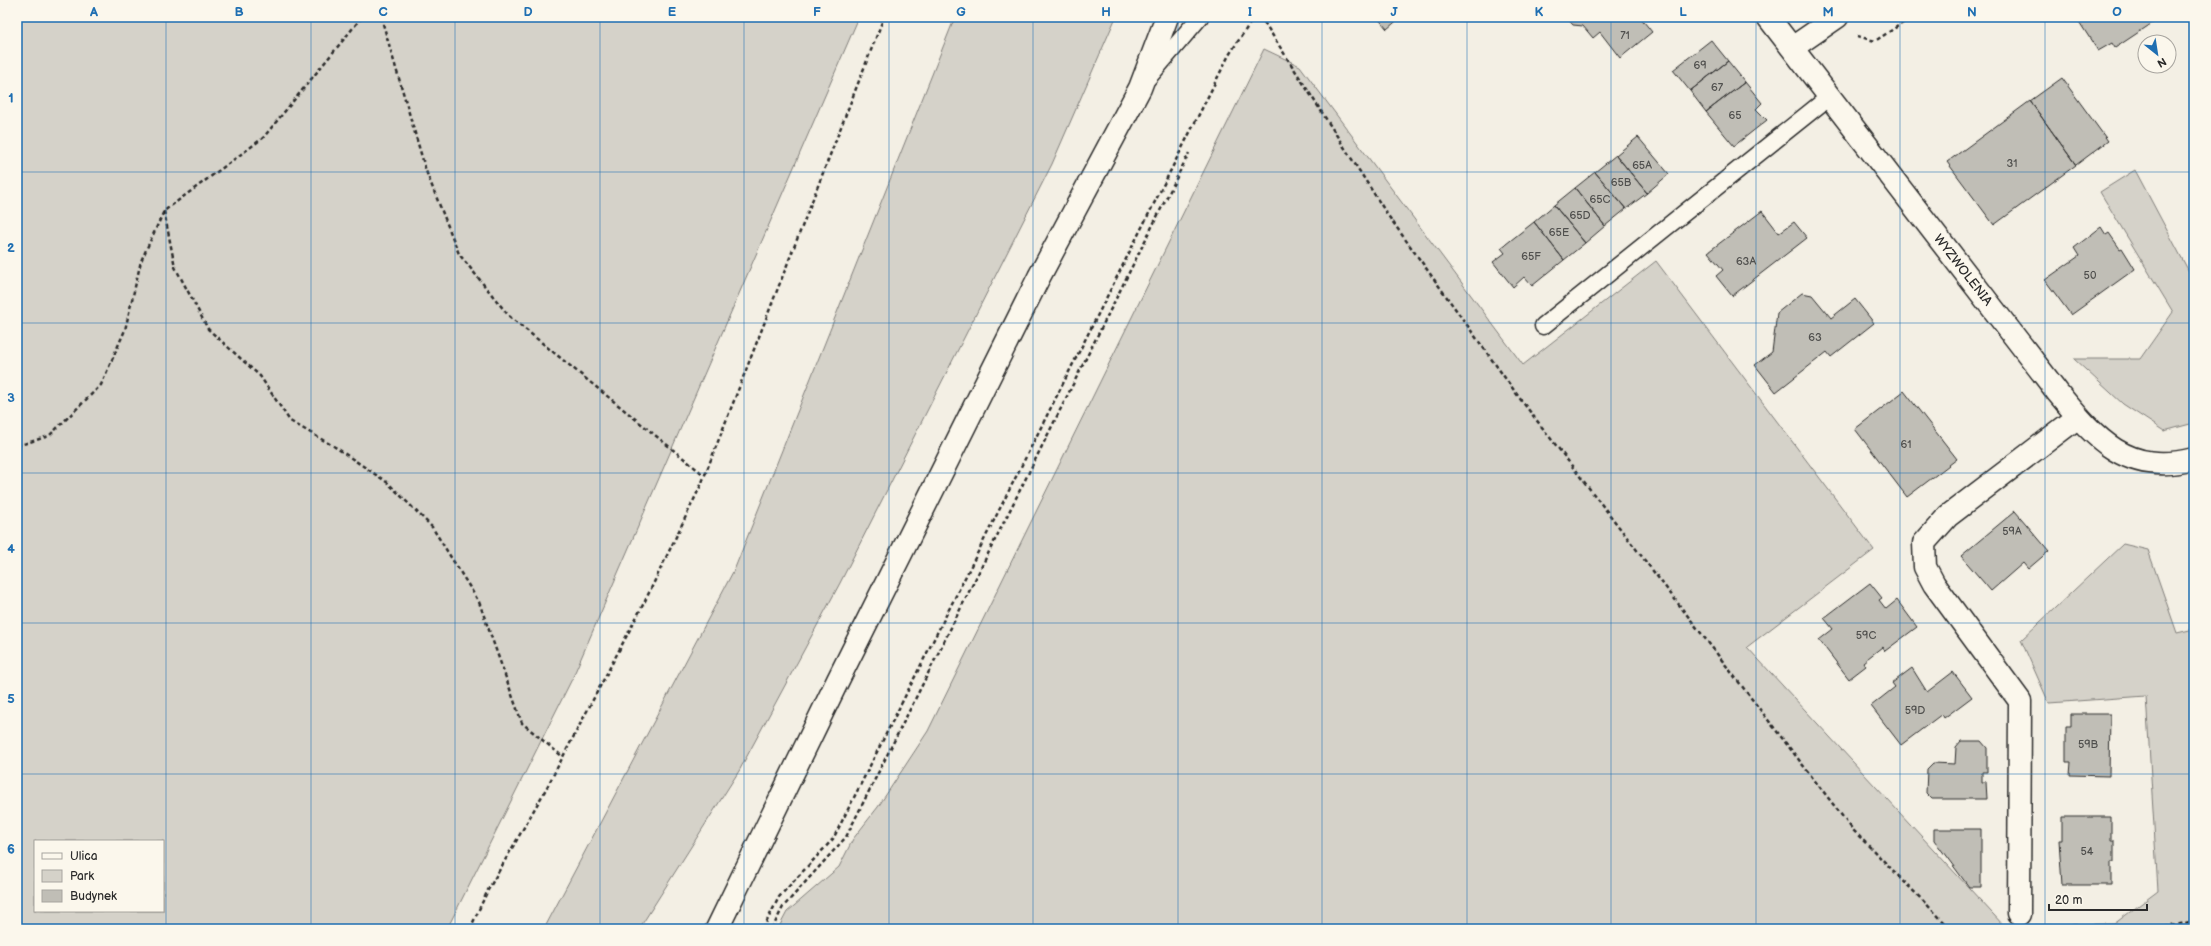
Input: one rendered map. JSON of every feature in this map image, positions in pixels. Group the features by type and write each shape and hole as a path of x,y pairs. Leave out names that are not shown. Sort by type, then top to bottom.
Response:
{"street":[{"path":"717,929 841,673 1039,277 1140,88 1167,17"},
{"name":"WYZWOLENIA","path":"1768,17 1828,97 2078,417 2095,436 2119,453 2142,461 2175,464 2194,459"},
{"path":"1792,48 1844,25"},
{"path":"2019,914 2020,701 1934,584 1925,567 1924,543 1948,516 2078,417"}],"lane":[{"path":"1140,88 1200,17"},
{"path":"1543,326 1828,97"}],"path":[{"path":"17,446 49,436 101,385 125,330 141,261 164,211 263,138 362,17"},
{"path":"381,17 426,171 459,254 509,316 704,475"},
{"path":"470,929 488,890 563,757 645,601 704,475 884,17"},
{"path":"763,929 779,897 832,838 1225,62 1254,17"},
{"path":"1844,25 1875,41 1912,17"},
{"path":"1264,22 1386,214 1521,400 1852,830 1951,929"},
{"path":"772,929 783,907 846,837 1189,153"},
{"path":"164,211 175,267 208,329 260,376 290,421 335,447 388,483 432,527 479,602 522,723 563,757"},
{"path":"2158,929 2194,921"}],"green space":[{"path":"17,17 859,17 572,679 447,929 17,929"},
{"path":"955,17 1116,17 1052,164 840,583 739,771 639,929 544,929 735,568"},
{"path":"1264,49 1300,66 1523,365 1656,261 1874,550 1747,647 2004,926 2114,924 2158,891 2146,696 2049,703 2021,640 2123,544 2148,550 2177,633 2194,629 2194,929 778,929 787,912 839,867 853,839 878,807 928,731"},
{"path":"2135,170 2194,281 2194,423 2164,431 2123,404 2074,359 2140,359 2173,312 2100,192"}],"building":[{"path":"1377,17 1401,17 1387,29"},
{"path":"1566,17 1640,17 1652,32 1620,58 1600,32 1593,38 1583,26 1573,25"},
{"path":"2076,17 2160,18 2115,48 2112,43 2098,51"},
{"path":"1711,40 1728,61 1690,91 1673,70"},
{"path":"1728,61 1745,82 1706,112 1690,91"},
{"path":"2062,78 2108,141 2076,165 2030,101"},
{"path":"1745,82 1762,103 1756,109 1767,120 1734,146 1706,112"},
{"path":"2030,101 2076,165 1994,225 1947,162"},
{"path":"1638,137 1669,174 1647,193 1616,155"},
{"path":"1616,155 1647,193 1626,209 1595,172"},
{"path":"1595,172 1626,209 1605,226 1575,188"},
{"path":"1575,188 1605,226 1585,243 1554,205"},
{"path":"1554,205 1585,243 1564,260 1534,222"},
{"path":"1762,211 1779,233 1794,222 1807,238 1732,296 1716,276 1723,270 1708,252"},
{"path":"1534,222 1564,260 1532,286 1524,277 1513,287 1493,262 1505,253 1501,248"},
{"path":"2101,227 2106,235 2109,233 2120,249 2122,248 2135,269 2071,315 2045,280 2079,256 2074,248"},
{"path":"1802,293 1812,295 1831,318 1855,299 1874,323 1831,357 1827,352 1776,392 1755,365 1772,352 1777,313"},
{"path":"1904,391 1957,459 1907,497 1855,429"},
{"path":"2015,511 2049,551 2028,569 2023,563 1991,591 1961,556"},
{"path":"1870,583 1882,598 1879,600 1886,609 1897,600 1917,627 1885,651 1882,647 1863,662 1866,666 1849,679 1819,640 1833,629 1824,618"},
{"path":"1912,668 1927,692 1953,672 1972,697 1944,718 1942,714 1901,745 1871,706 1895,687 1892,683"},
{"path":"2071,714 2110,714 2109,776 2070,775 2071,762 2066,762 2066,727 2071,727"},
{"path":"1961,741 1981,741 1987,748 1987,772 1982,772 1982,782 1986,782 1987,799 1932,799 1926,793 1927,769 1933,763 1955,764 1956,747"},
{"path":"2062,817 2111,817 2111,840 2114,840 2114,862 2111,862 2111,885 2062,885 2059,840 2062,840"},
{"path":"1934,829 1981,829 1981,887 1969,887 1934,840"}]}
